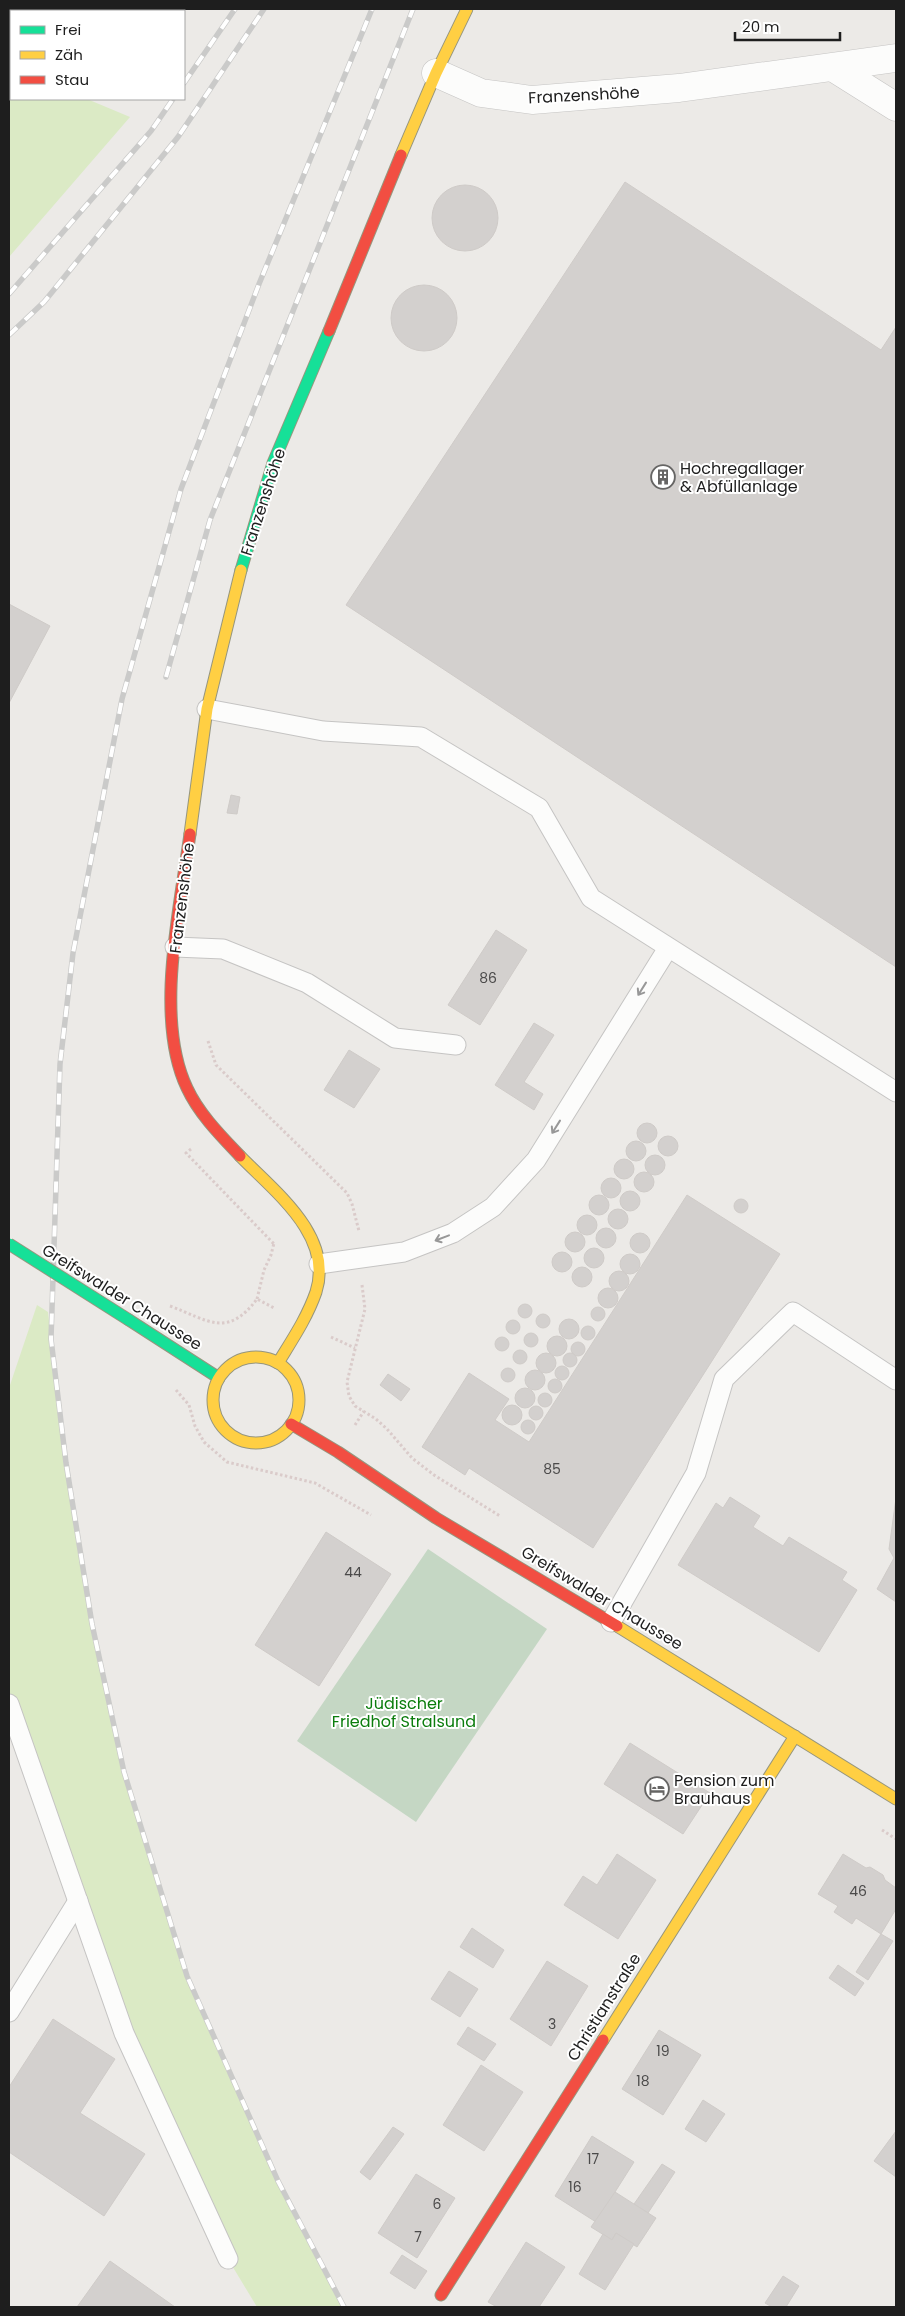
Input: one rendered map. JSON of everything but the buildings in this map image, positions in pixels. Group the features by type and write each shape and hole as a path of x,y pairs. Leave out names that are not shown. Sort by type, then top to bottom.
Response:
{"street":[{"path":"436,73 468,9"},
{"name":"Franzenshöhe","path":"278,1363 302,1323 316,1291 319,1264 308,1229 286,1203 213,1128 186,1089 175,1056 171,1012 175,947 208,709 239,577 273,463 436,73 481,93 532,100 679,88 896,58"},
{"path":"834,68 896,107"},
{"name":"Greifswalder Chaussee","path":"9,1244 218,1378"},
{"path":"266,1357 278,1363 289,1372 298,1391 297,1412 291,1424 281,1435 267,1441 253,1443 238,1439 226,1431 217,1420 213,1406 213,1391 218,1378 227,1367 245,1358 266,1357"},
{"name":"Greifswalder Chaussee","path":"291,1424 338,1452 436,1518 611,1622 896,1799"},
{"name":"Christianstraße","path":"441,2295 795,1736"}],"lane":[{"path":"208,709 323,730 421,737 539,808 591,898 896,1092"},
{"path":"175,947 223,949 307,983 395,1038 456,1045"},
{"path":"319,1264 404,1252 453,1233 493,1207 536,1160 668,948"},
{"path":"611,1622 696,1473 724,1379 793,1312 896,1380"},
{"path":"9,1704 124,2033 228,2259"},
{"path":"9,2012 78,1901"}],"path":[{"path":"207,1036 216,1065 347,1193 352,1204 359,1227 365,1309 346,1382 349,1396 355,1406 364,1411"},
{"path":"168,1305 213,1322 226,1323 239,1318 257,1299 264,1270 274,1244 273,1234"},
{"path":"257,1299 302,1323"},
{"path":"173,1388 188,1404 195,1426 204,1442 227,1462 315,1483"}],"green space":[{"path":"9,45 10,100 89,100 130,117 9,257"},
{"path":"37,1305 48,1312 66,1463 92,1624 124,1772 187,1976 278,2181 344,2307 257,2307 228,2259 124,2033 9,1705 9,1388"},
{"name":"Jüdischer Friedhof Stralsund","path":"428,1549 547,1629 416,1822 297,1741"}],"railway":[{"path":"185,82 235,9"},
{"path":"9,335 44,302 178,137 264,9"},
{"path":"344,2307 278,2181 187,1976 124,1772 92,1624 66,1463 51,1339 60,1064 73,953 122,699 181,489 259,284 372,9"},
{"path":"166,677 210,520 413,9"},
{"path":"9,294 151,131 172,100"}],"traffic: fast":[{"path":"241,570 273,463 329,331"},
{"path":"9,1244 129,1320"},
{"path":"129,1320 219,1378"}],"traffic: slow":[{"path":"401,155 436,73 467,9"},
{"path":"190,834 207,709 241,570"},
{"path":"240,1156 298,1216 317,1252 319,1272 316,1292 304,1320 278,1363"},
{"path":"256,1357 272,1360 280,1364 292,1376 296,1384 299,1400 296,1416 292,1424 280,1436 272,1440 256,1443 240,1440 232,1436 220,1424 216,1416 213,1400 216,1384 220,1376 232,1364 240,1360 256,1357"},
{"path":"617,1626 896,1799"},
{"path":"603,2040 795,1736"}],"traffic: jam":[{"path":"329,331 401,155"},
{"path":"190,834 172,962 172,1029 177,1060 192,1098 211,1124 240,1156"},
{"path":"291,1424 338,1452 436,1518 617,1626"},
{"path":"441,2295 603,2040"}],"place":[{"name":"Hochregallager & Abfüllanlage","path":"663,477"},
{"name":"Pension zum Brauhaus","path":"657,1789"}]}
